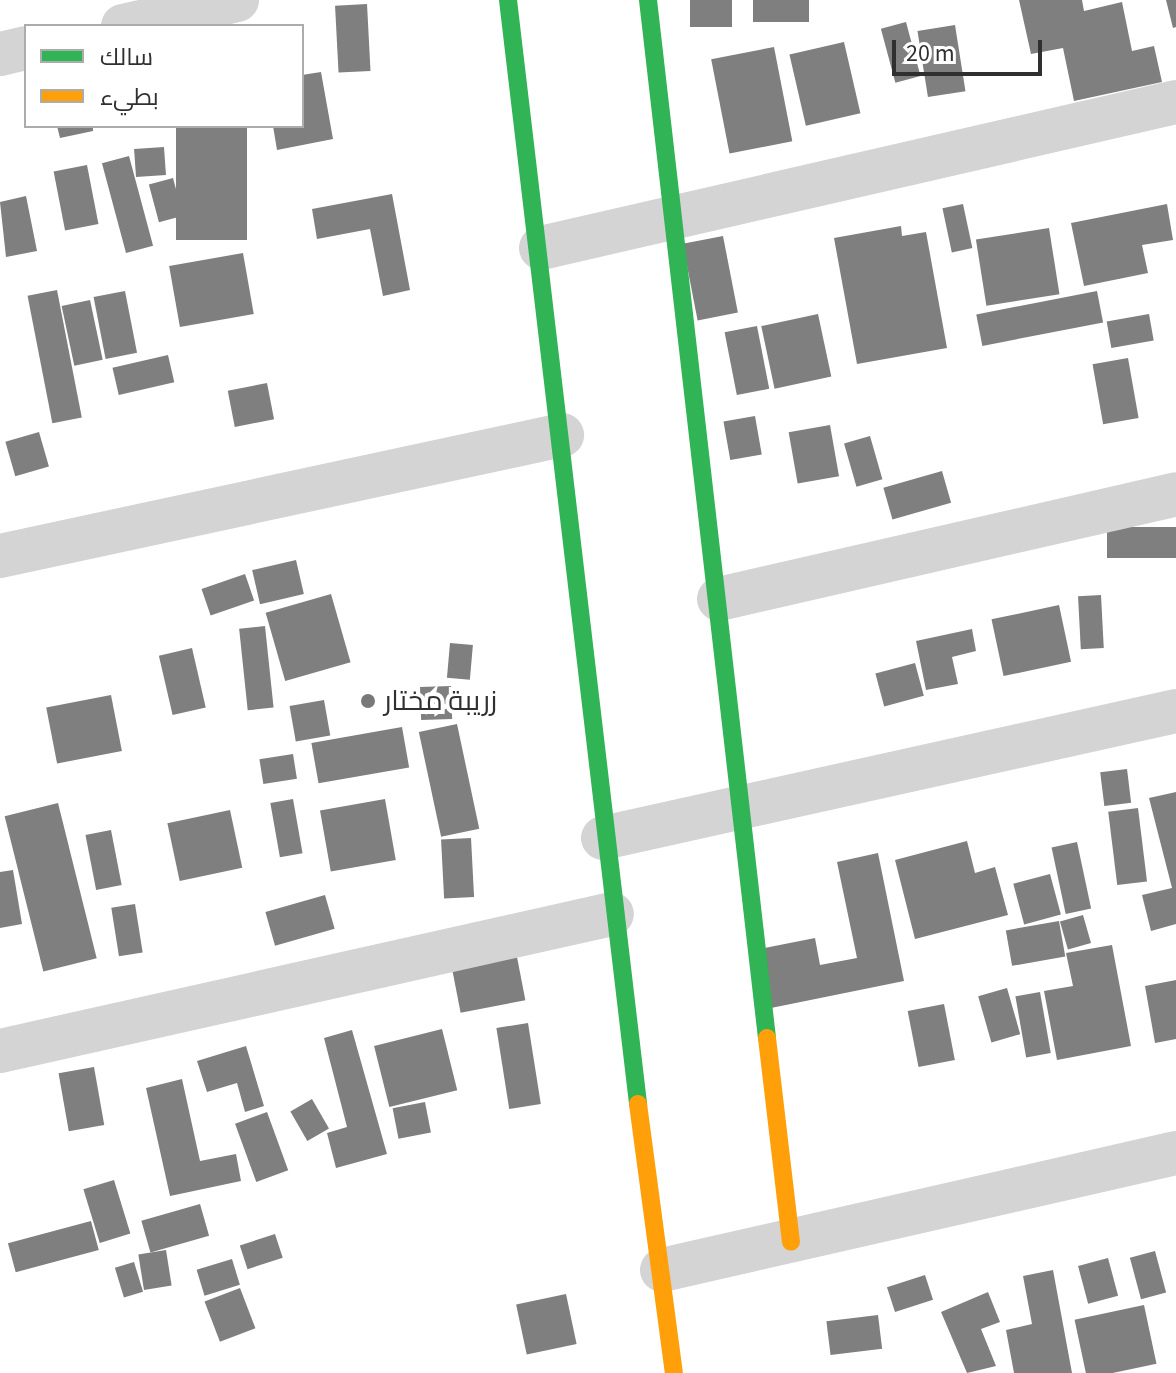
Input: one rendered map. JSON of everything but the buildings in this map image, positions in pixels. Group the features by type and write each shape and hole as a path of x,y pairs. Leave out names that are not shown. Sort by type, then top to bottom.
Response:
{"street":[{"path":"132,24 237,0"},
{"path":"508,0 541,248 612,914 674,1373"},
{"path":"648,0 791,1242"},
{"path":"0,54 24,48"},
{"path":"541,248 1176,102"},
{"path":"0,556 562,435"},
{"path":"719,599 1176,494"},
{"path":"603,838 1176,711"},
{"path":"0,1051 612,914"},
{"path":"662,1270 1176,1153"}],"traffic: fast":[{"path":"508,0 638,1104"},
{"path":"648,0 767,1038"}],"traffic: slow":[{"path":"767,1038 791,1242"},
{"path":"638,1104 674,1373"}],"place":[{"name":"زريبة مختار","path":"368,701"}]}
